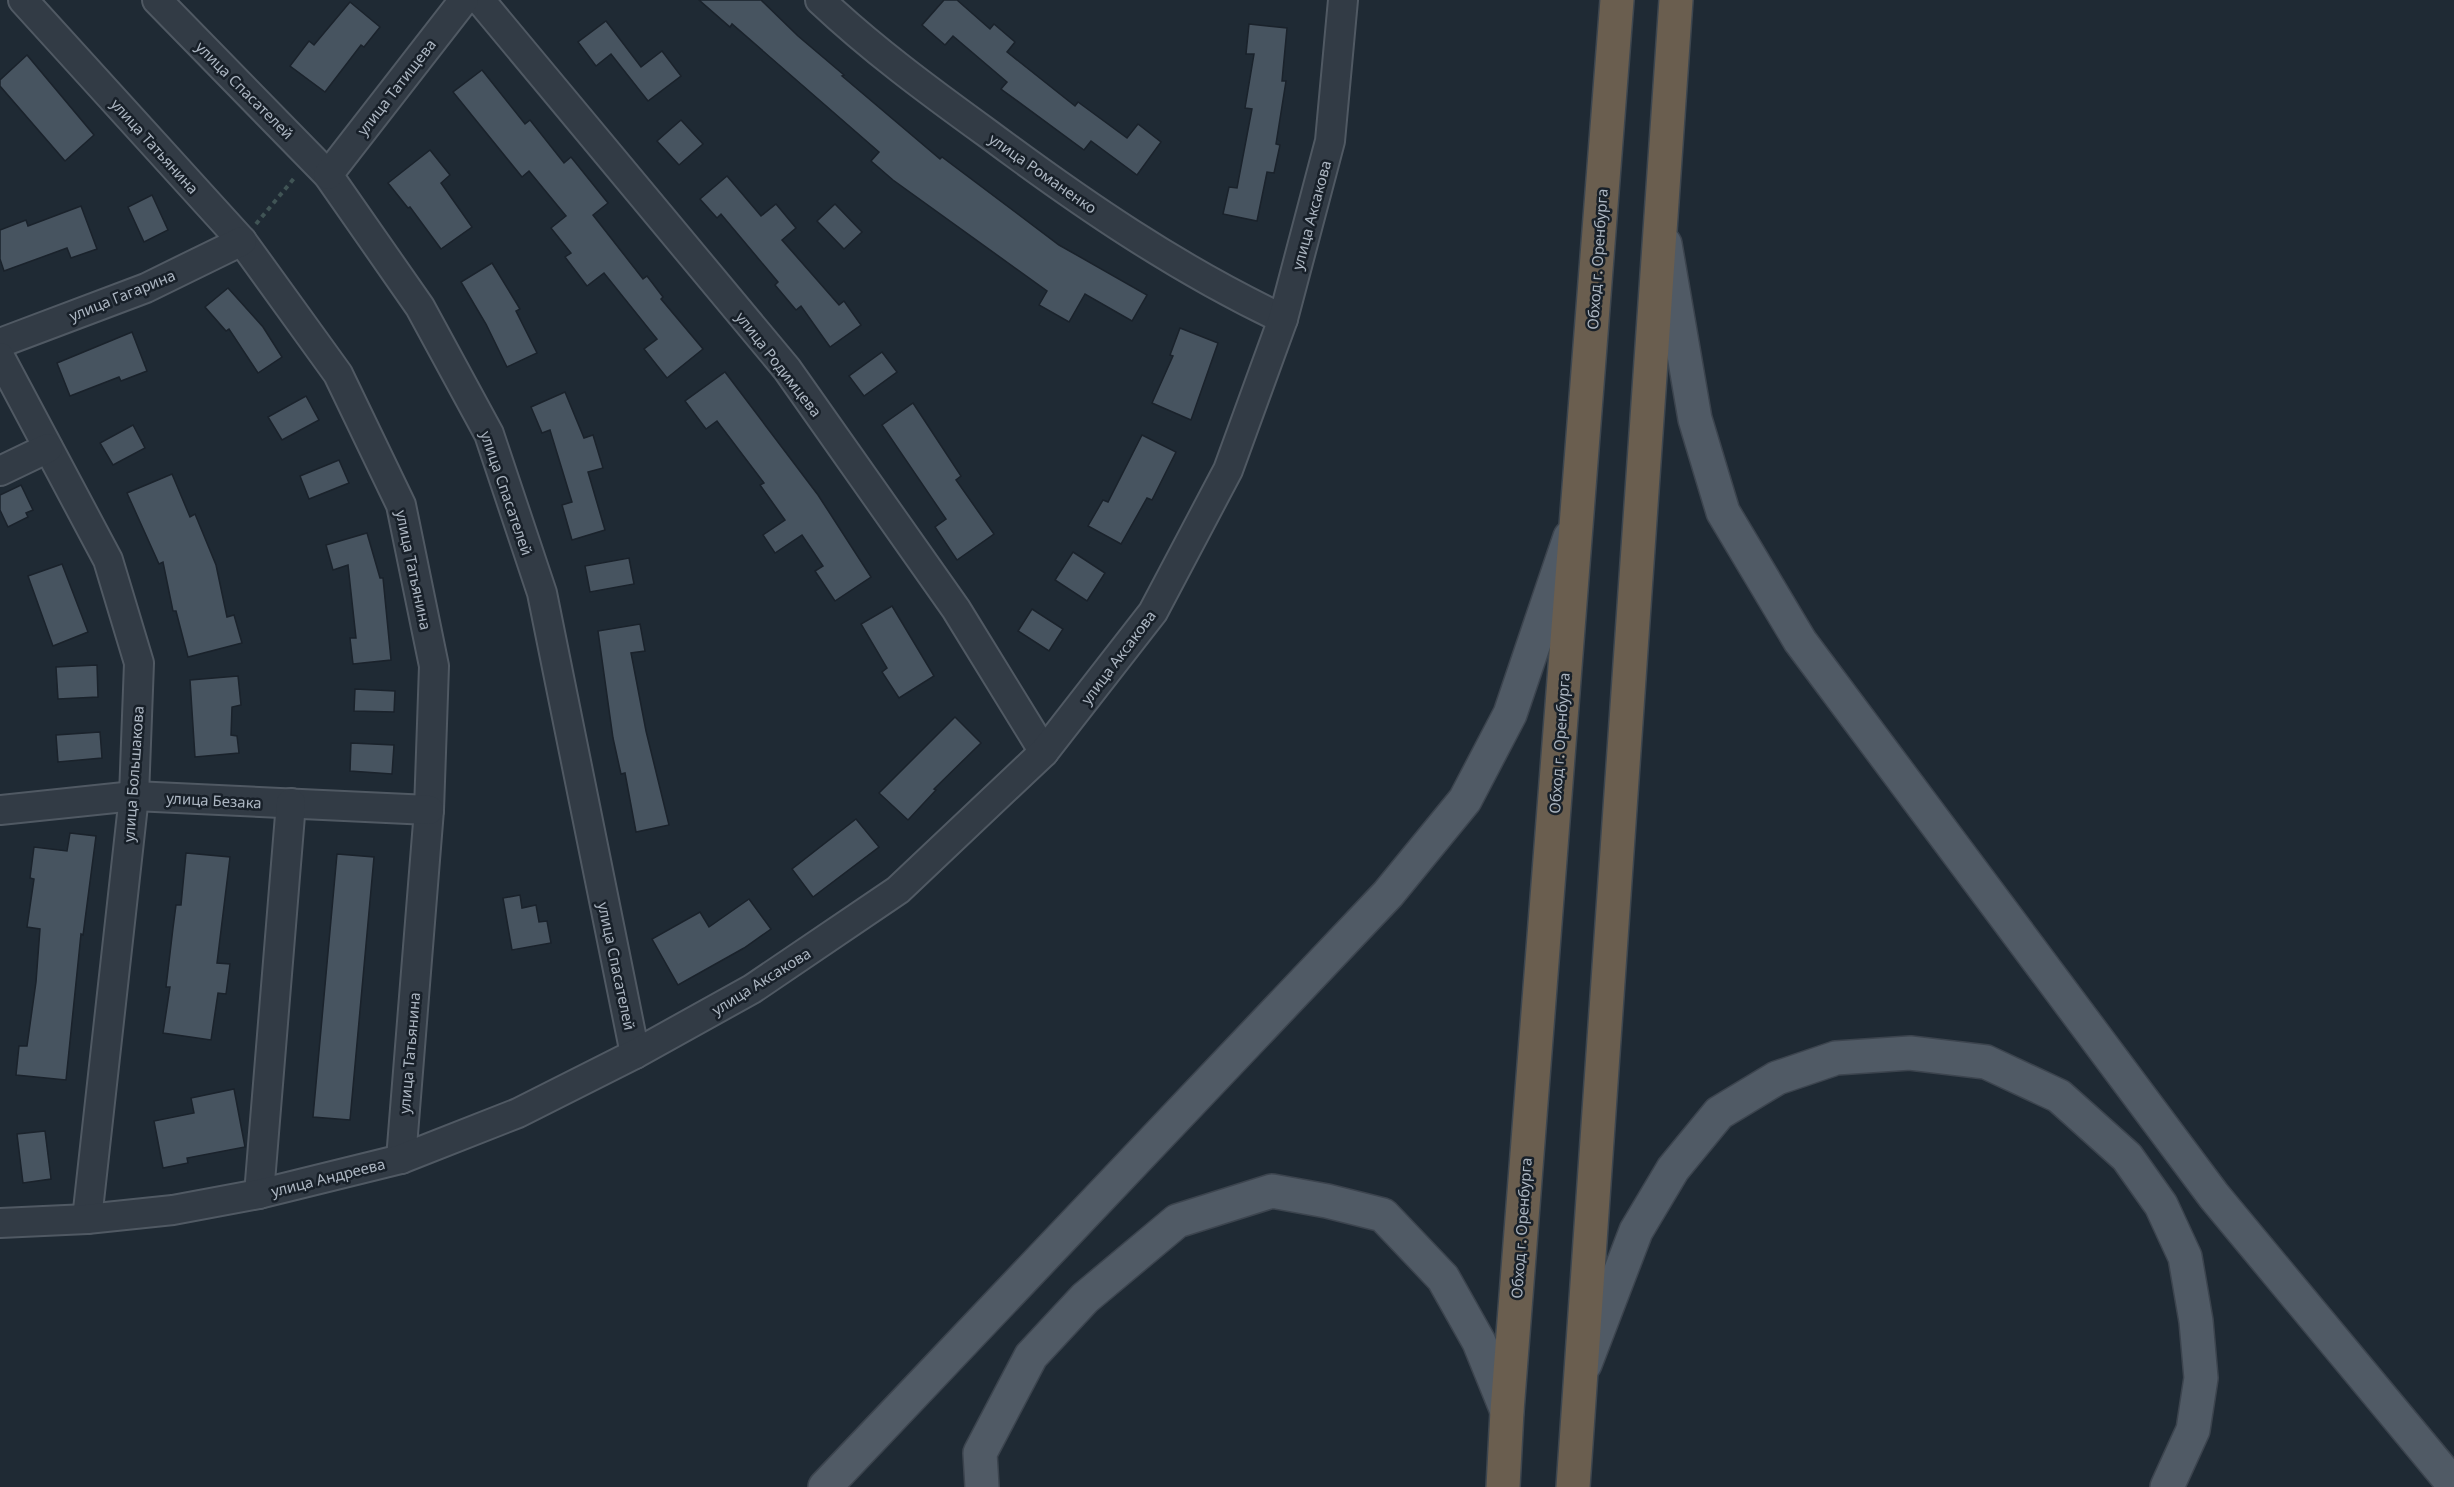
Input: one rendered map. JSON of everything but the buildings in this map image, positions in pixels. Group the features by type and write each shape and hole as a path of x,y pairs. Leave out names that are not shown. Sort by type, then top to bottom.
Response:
{"highway":[{"name":"Обход г. Оренбурга","path":"1503,1487 1507,1411 1617,0"},
{"path":"1573,1487 1676,0"}],"main road":[{"path":"1660,216 1695,419 1724,513 1800,641 2214,1196 2454,1485"},
{"path":"825,1487 1388,894 1465,800 1510,714 1577,515"},
{"path":"1583,1368 1636,1231 1673,1169 1719,1113 1777,1078 1836,1058 1910,1053 1986,1062 2059,1096 2127,1157 2161,1204 2185,1257 2196,1321 2201,1378 2193,1430 2167,1487"},
{"path":"982,1487 980,1453 1031,1356 1085,1298 1177,1221 1272,1191 1327,1201 1383,1215 1443,1278 1479,1342 1507,1411"}],"street":[{"name":"улица Татьянина","path":"23,0 242,241 338,374 401,505 434,666 429,810 401,1159"},
{"name":"улица Спасателей","path":"158,0 320,166 420,307 489,434 542,593 635,1054"},
{"name":"улица Татищева","path":"320,166 464,0"},
{"name":"улица Родимцева","path":"480,0 787,369 956,609 1044,752"},
{"name":"улица Романенко","path":"820,0 852,30 924,87 1070,194 1197,275 1283,319"},
{"name":"улица Аксакова","path":"635,1054 752,989 898,890 1044,752 1153,612 1228,470 1283,319 1330,141 1343,0"},
{"name":"улица Гагарина","path":"0,343 146,288 242,241"},
{"name":"улица Большакова","path":"0,357 108,560 139,663 134,796 87,1219"},
{"path":"0,471 48,448"},
{"name":"улица Безака","path":"0,810 134,796 429,810"},
{"path":"259,1194 291,803"},
{"name":"улица Андреева","path":"0,1223 87,1219 173,1210 259,1194 401,1159 518,1113 635,1054"}],"path":[{"path":"242,241 320,166"}]}
